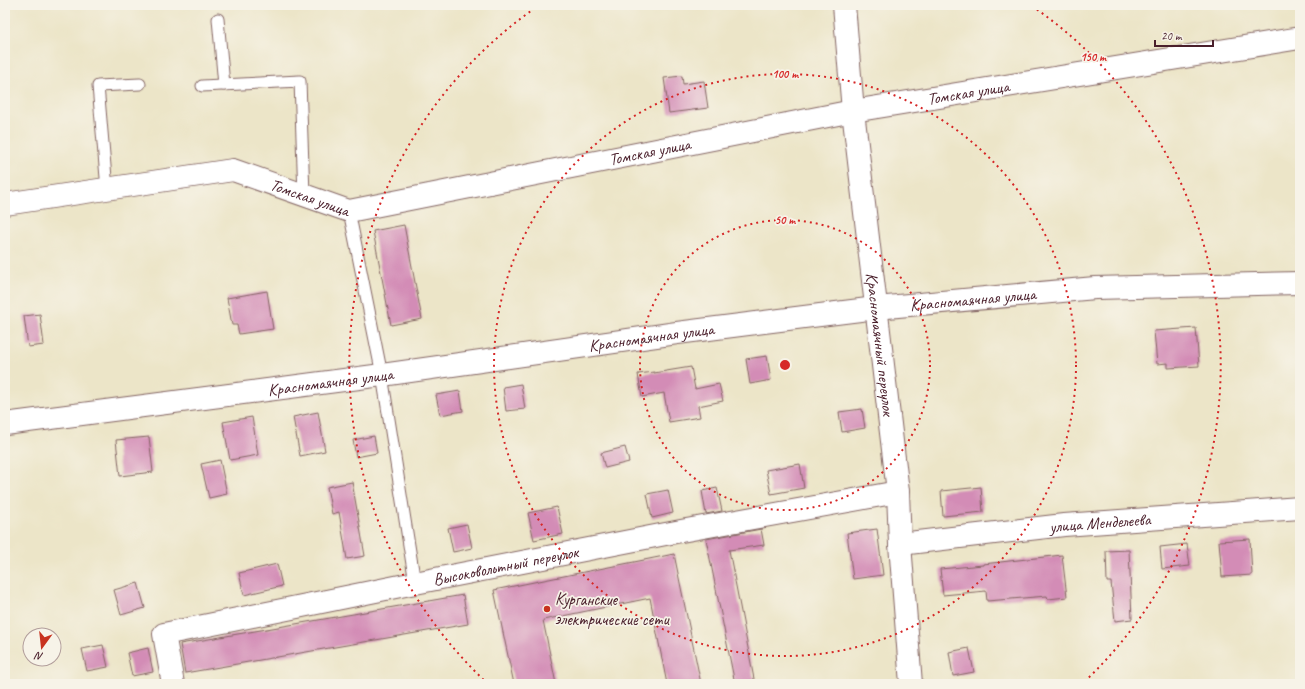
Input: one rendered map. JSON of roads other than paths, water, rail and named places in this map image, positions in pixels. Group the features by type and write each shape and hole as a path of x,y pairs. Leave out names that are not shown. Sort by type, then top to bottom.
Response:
{"street":[{"name":"Красномаячный переулок","path":"844,5 853,111 898,492 900,544 911,684"},
{"name":"Томская улица","path":"5,204 233,170 349,211 853,111 1300,38"},
{"name":"Красномаячная улица","path":"5,424 382,375 677,333 876,308 1096,288 1300,283"},
{"name":"Высоковольтный переулок","path":"173,684 164,634 680,531 898,492"},
{"name":"улица Менделеева","path":"900,544 1064,525 1300,508"}],"lane":[{"path":"218,19 224,85"},
{"path":"202,86 300,82 304,195"},
{"path":"107,189 98,86 140,84"},
{"path":"349,211 382,375 415,583"}],"place":[{"name":"Курганские электрические сети","path":"547,609"}]}
